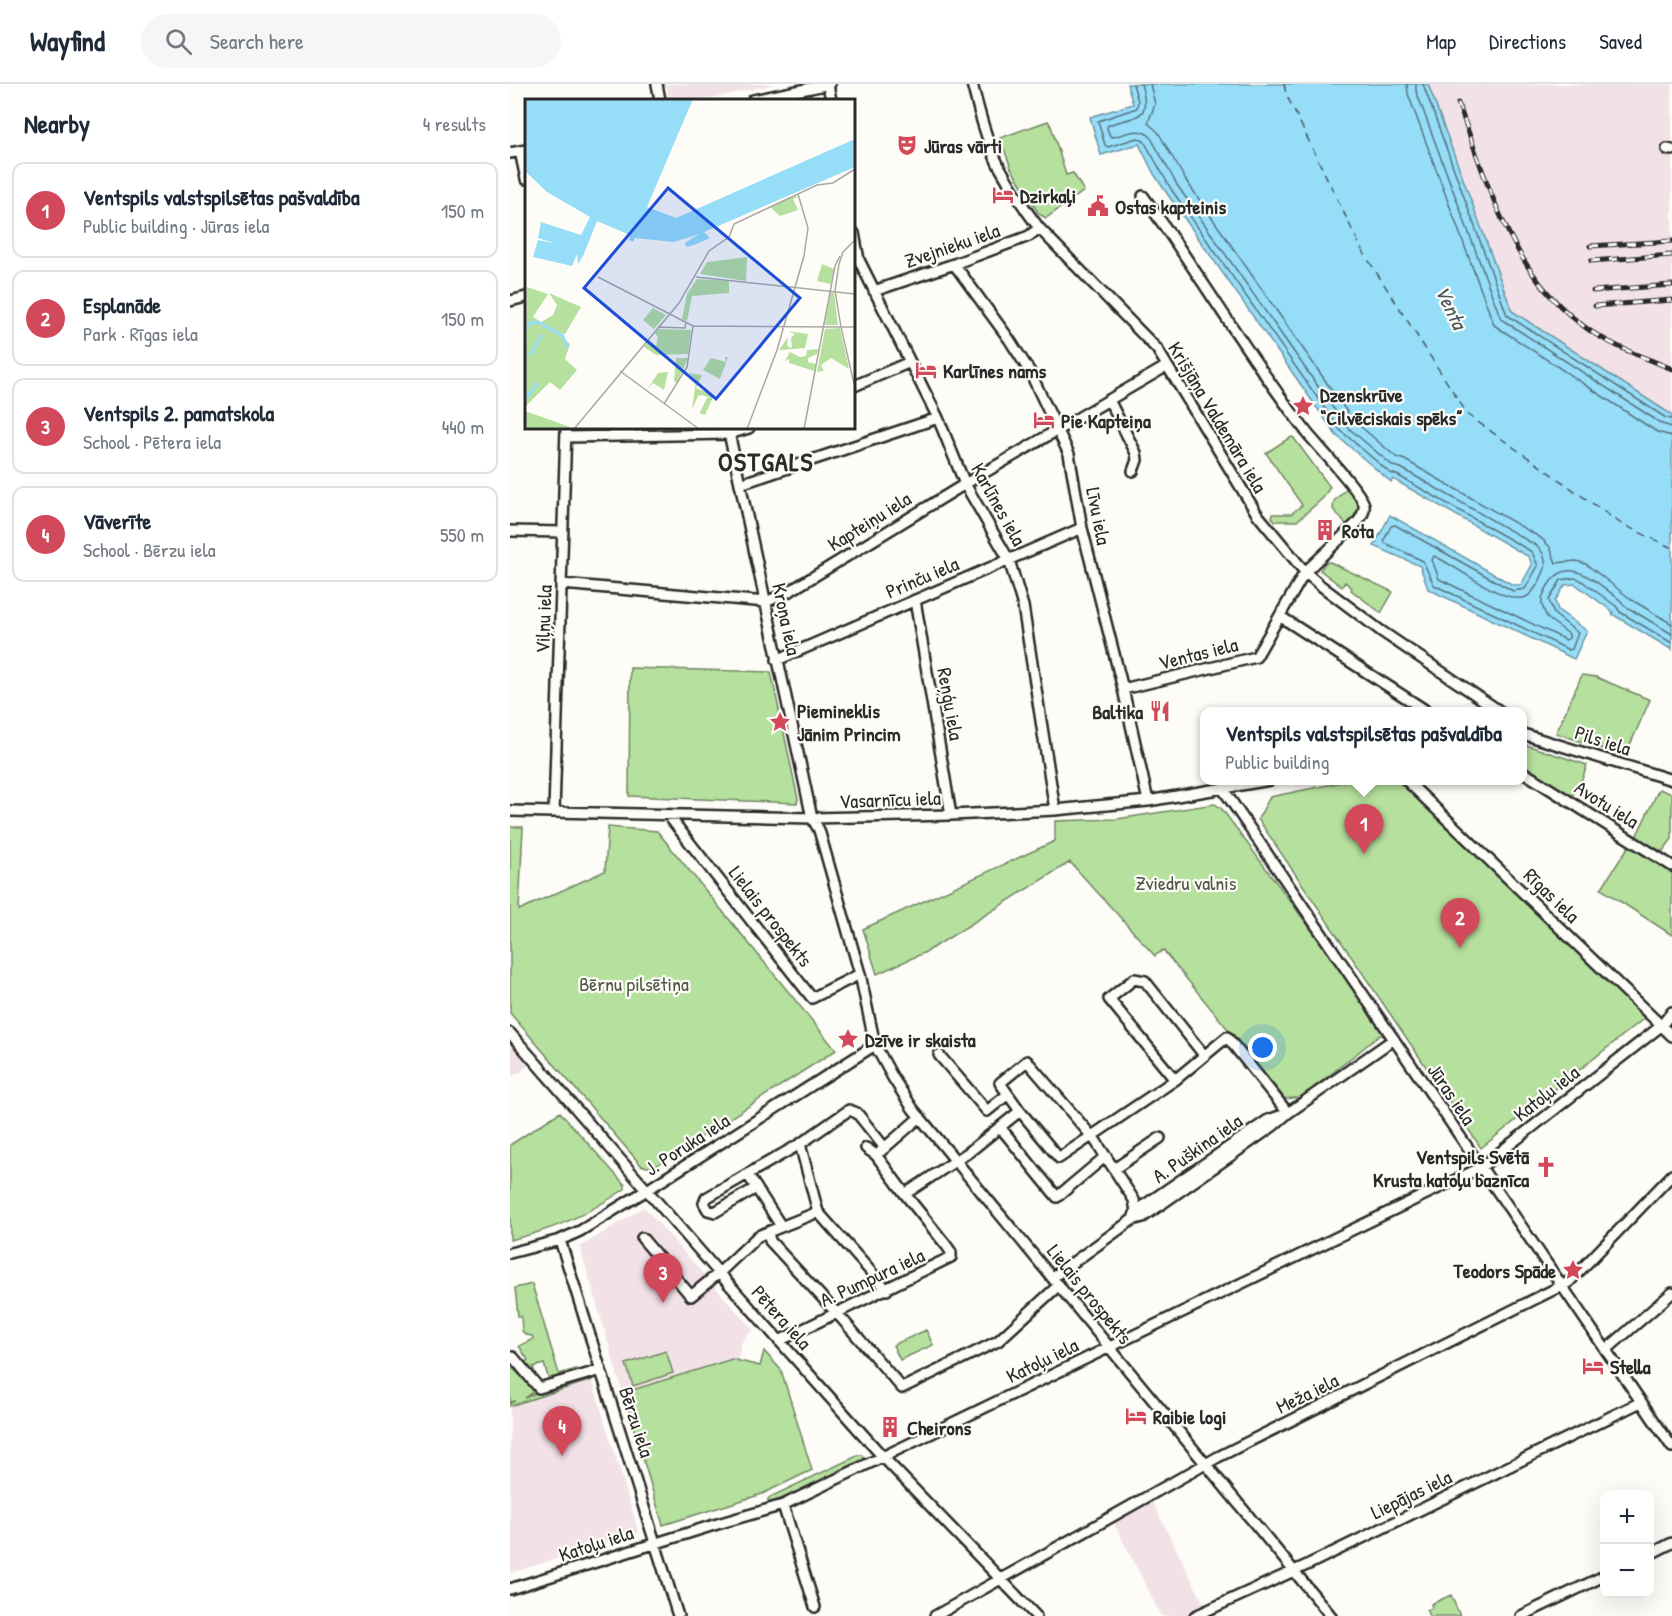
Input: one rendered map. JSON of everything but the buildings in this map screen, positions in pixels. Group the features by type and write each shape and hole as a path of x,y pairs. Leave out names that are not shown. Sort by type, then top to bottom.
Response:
{"street":[{"path":"657,84 660,99"},
{"path":"758,99 829,84 831,99"},
{"name":"Krišjāņa Valdemāra iela","path":"972,84 998,164 1039,228 1152,342 1257,514 1305,572 1381,631 1489,707"},
{"path":"510,153 523,150 525,169"},
{"name":"Ventas iela","path":"1123,690 1256,657 1305,572 1358,522 1364,513 1365,504 1360,494 1328,459 1296,418 1143,196"},
{"name":"Zvejnieku iela","path":"874,291 1029,236 1039,228"},
{"name":"Karlīnes iela","path":"855,244 859,260 938,418 964,484 1009,560 1023,606 1055,810"},
{"name":"Līvu iela","path":"954,264 1009,339 1029,372 1069,454 1082,528 1148,801"},
{"path":"510,301 525,297"},
{"path":"855,386 910,362"},
{"name":"Kapteiņu iela","path":"766,602 790,591 964,484 1167,366"},
{"path":"1109,400 1136,453 1137,460 1133,471"},
{"path":"740,484 938,418"},
{"path":"566,432 728,431"},
{"name":"Kroņa iela","path":"728,431 812,818"},
{"name":"Viļņu iela","path":"554,813 566,432"},
{"name":"Prinču iela","path":"777,660 1082,528"},
{"path":"510,531 563,532"},
{"path":"562,584 766,602"},
{"name":"Reņģu iela","path":"915,600 951,815"},
{"path":"1281,617 1422,707"},
{"path":"1527,730 1544,741"},
{"name":"Pils iela","path":"1527,735 1672,780"},
{"name":"Avotu iela","path":"1527,775 1672,866"},
{"name":"Vasarnīcu iela","path":"510,812 812,818 951,815 1055,810 1148,801 1244,785"},
{"name":"Rīgas iela","path":"1411,785 1672,1036"},
{"name":"Jūras iela","path":"1223,789 1641,1402 1669,1434 1672,1447"},
{"name":"Lielais prospekts","path":"668,815 812,998 860,974"},
{"name":"Lielais prospekts","path":"812,818 819,830 860,974 875,1045 893,1078 920,1117 1331,1616"},
{"path":"1175,1080 1109,999 1134,979 1145,981 1204,1055"},
{"name":"Katoļu iela","path":"510,1589 656,1542 783,1505 1480,1167 1661,1026 1672,1012"},
{"name":"Pētera iela","path":"510,1033 883,1457 1036,1616"},
{"path":"1134,1216 1134,1200 1106,1156 1092,1136 1027,1060 1000,1083 1007,1095 1059,1158 1092,1136 1175,1080 1227,1037 1288,1113"},
{"name":"A. Puškina iela","path":"1053,1277 1268,1120 1288,1113 1394,1040"},
{"name":"J. Poruka iela","path":"510,1253 560,1240 580,1231 875,1045"},
{"path":"939,1054 987,1111 1007,1095"},
{"path":"756,1188 715,1212 708,1210 704,1203 706,1198 800,1144 849,1110 857,1113 885,1148"},
{"path":"866,1148 876,1155 906,1194 956,1161 1020,1111"},
{"path":"876,1155 920,1117"},
{"path":"1000,1127 1057,1197 1106,1156"},
{"path":"1114,1169 1160,1138"},
{"path":"800,1144 818,1212 887,1290"},
{"path":"748,1175 781,1226"},
{"name":"Meža iela","path":"935,1616 1206,1465 1569,1282 1672,1175"},
{"name":"A. Pumpura iela","path":"779,1341 951,1257 951,1252 946,1245 906,1194"},
{"path":"642,1238 691,1296 758,1236 818,1212"},
{"path":"768,1232 770,1241 902,1388 998,1341 1059,1285"},
{"name":"Bērzu iela","path":"560,1240 678,1616"},
{"path":"1606,1350 1672,1293"},
{"path":"510,1358 513,1357 539,1388 601,1370"},
{"name":"Liepājas iela","path":"1195,1616 1293,1571 1641,1402"},
{"path":"783,1505 815,1607"},
{"path":"1654,1552 1672,1544"},
{"path":"1521,1616 1539,1612 1600,1579"}],"shaded area":[{"path":"666,84 776,84 708,99 669,99"},
{"path":"1428,84 1672,84 1672,415 1512,311"},
{"path":"510,1033 533,1060 521,1072 510,1077"},
{"path":"644,1207 753,1330 743,1339 737,1360 732,1359 623,1393 580,1247"},
{"path":"592,1380 639,1533 510,1573 510,1406"},
{"path":"1152,1501 1205,1606 1185,1616 1161,1616 1113,1521"}],"green space":[{"path":"1048,121 1066,175 1073,173 1084,191 1046,218 1039,214 1011,168 1000,138"},
{"path":"1293,437 1330,487 1323,498 1297,521 1275,521 1273,514 1291,514 1302,505 1266,453"},
{"path":"1347,488 1359,504 1358,511 1347,525 1333,509 1334,501"},
{"path":"1330,562 1393,592 1381,613 1351,590 1352,588 1345,582 1342,587 1320,570 1325,563"},
{"path":"630,668 771,672 797,803 629,796"},
{"path":"1582,675 1596,677 1650,700 1625,756 1556,733"},
{"path":"1527,745 1587,765 1571,798 1527,771"},
{"path":"1328,785 1402,785 1646,1017 1481,1148 1258,819 1270,797"},
{"path":"1659,789 1672,794 1672,839 1662,852 1636,837"},
{"name":"Zviedru valnis","path":"1215,804 1222,809 1350,982 1384,1036 1380,1035 1302,1097 1285,1099 1163,950 1155,956 1070,862 928,951 877,974 863,929 1055,841 1055,821 1117,819"},
{"name":"Bērnu pilsētiņa","path":"510,827 523,827 519,910 605,871 608,827 657,831 836,1050 654,1167 641,1165 510,1013"},
{"path":"1630,844 1672,870 1672,935 1601,889"},
{"path":"560,1112 625,1185 625,1189 570,1220 510,1240 510,1145"},
{"path":"532,1284 559,1374 576,1369 574,1373 561,1377 560,1374 549,1380 544,1364 533,1367 538,1381 523,1365 528,1360 519,1346 533,1339 532,1336 522,1331 515,1288"},
{"path":"926,1330 933,1345 900,1360 893,1345"},
{"path":"666,1351 673,1373 633,1386 626,1364"},
{"path":"764,1351 781,1370 812,1470 762,1494 663,1525 623,1393 732,1359 760,1366"},
{"path":"510,1366 536,1390 525,1398 590,1376 592,1380 510,1406 510,1403 515,1401 510,1402"},
{"path":"859,1455 865,1459 792,1495 768,1504 770,1497"},
{"path":"1451,1595 1460,1616 1430,1616 1427,1610 1432,1608 1431,1604"}],"water":[{"name":"Venta","path":"1127,84 1428,84 1512,311 1672,415 1672,650 1612,614 1613,612 1575,584 1565,585 1555,601 1558,610 1587,631 1574,659 1428,589 1420,566 1374,546 1390,515 1513,585 1521,585 1532,565 1529,557 1393,479 1391,482 1336,435 1166,192 1139,144 1101,155 1090,117 1133,104"}],"ferry route":[{"path":"1284,84 1286,94 1362,250 1468,415 1620,523 1672,548"}],"railway":[{"path":"1458,103 1506,227 1521,256 1540,283 1562,308 1589,330 1619,347 1672,369"},
{"path":"1590,246 1672,241"},
{"path":"1591,261 1672,255"},
{"path":"1593,291 1672,285"},
{"path":"1595,306 1672,300"}],"place":[{"name":"Jūras vārti","path":"907,145"},
{"name":"Dzirkaļi","path":"1003,195"},
{"name":"Ostas kapteinis","path":"1098,206"},
{"name":"Karlīnes nams","path":"926,370"},
{"name":"Dzenskrūve “Cilvēciskais spēks”","path":"1303,406"},
{"name":"Pie Kapteiņa","path":"1044,420"},
{"name":"Rota","path":"1325,530"},
{"name":"Baltika","path":"1160,711"},
{"name":"Piemineklis Jānim Princim","path":"780,722"},
{"name":"Ventspils valstspilsētas pašvaldība","path":"1364,854"},
{"name":"Esplanāde","path":"1460,948"},
{"name":"Dzīve ir skaista","path":"848,1039"},
{"name":"Ventspils Svētā Krusta katoļu baznīca","path":"1546,1167"},
{"name":"Teodors Spāde","path":"1573,1270"},
{"name":"Ventspils 2. pamatskola","path":"663,1303"},
{"name":"Stella","path":"1593,1366"},
{"name":"Raibie logi","path":"1136,1416"},
{"name":"Cheirons","path":"890,1427"},
{"name":"Vāverīte","path":"562,1456"}],"district":[{"name":"OSTGALS","path":"766,461"}]}
